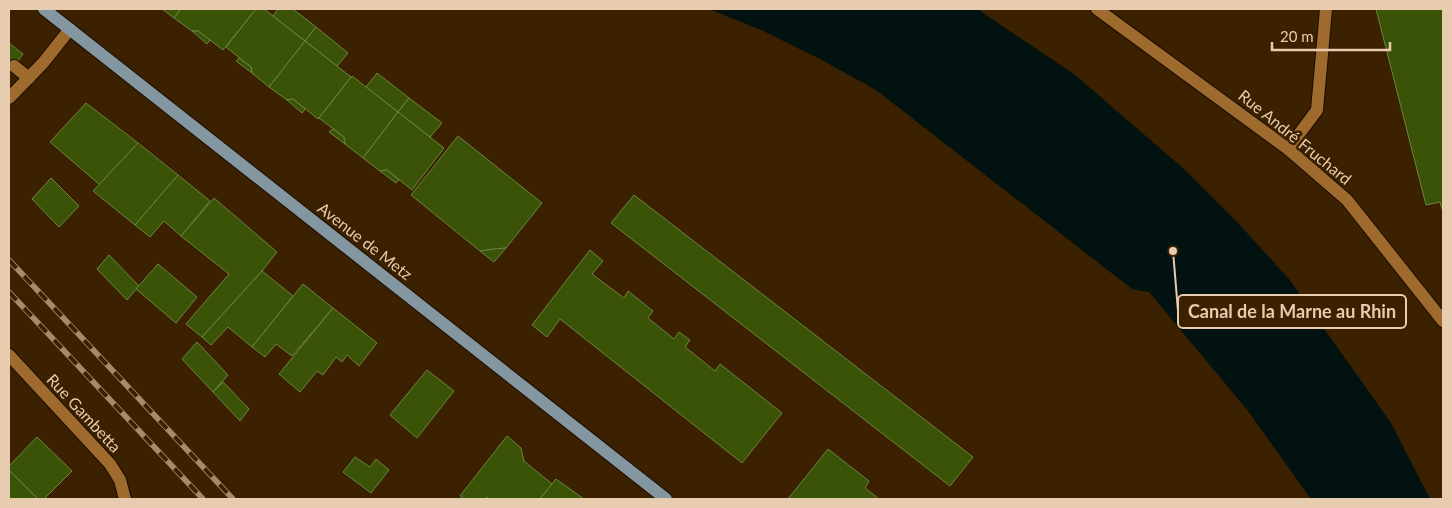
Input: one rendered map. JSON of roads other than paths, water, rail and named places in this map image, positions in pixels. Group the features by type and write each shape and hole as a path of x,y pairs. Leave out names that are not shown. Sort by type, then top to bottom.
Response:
{"main road":[{"name":"Avenue de Metz","path":"44,9 666,499"}],"street":[{"name":"Rue André Fruchard","path":"1097,9 1288,148 1347,200 1443,321"},
{"path":"1288,148 1317,110 1326,9"},
{"path":"9,98 43,63 70,29"},
{"path":"14,66 29,78"},
{"name":"Rue Gambetta","path":"9,355 110,464 120,480 125,499"}],"railway":[{"path":"9,260 233,499"},
{"path":"9,292 203,499"}],"place":[{"name":"Canal de la Marne au Rhin","path":"1173,251"}]}
